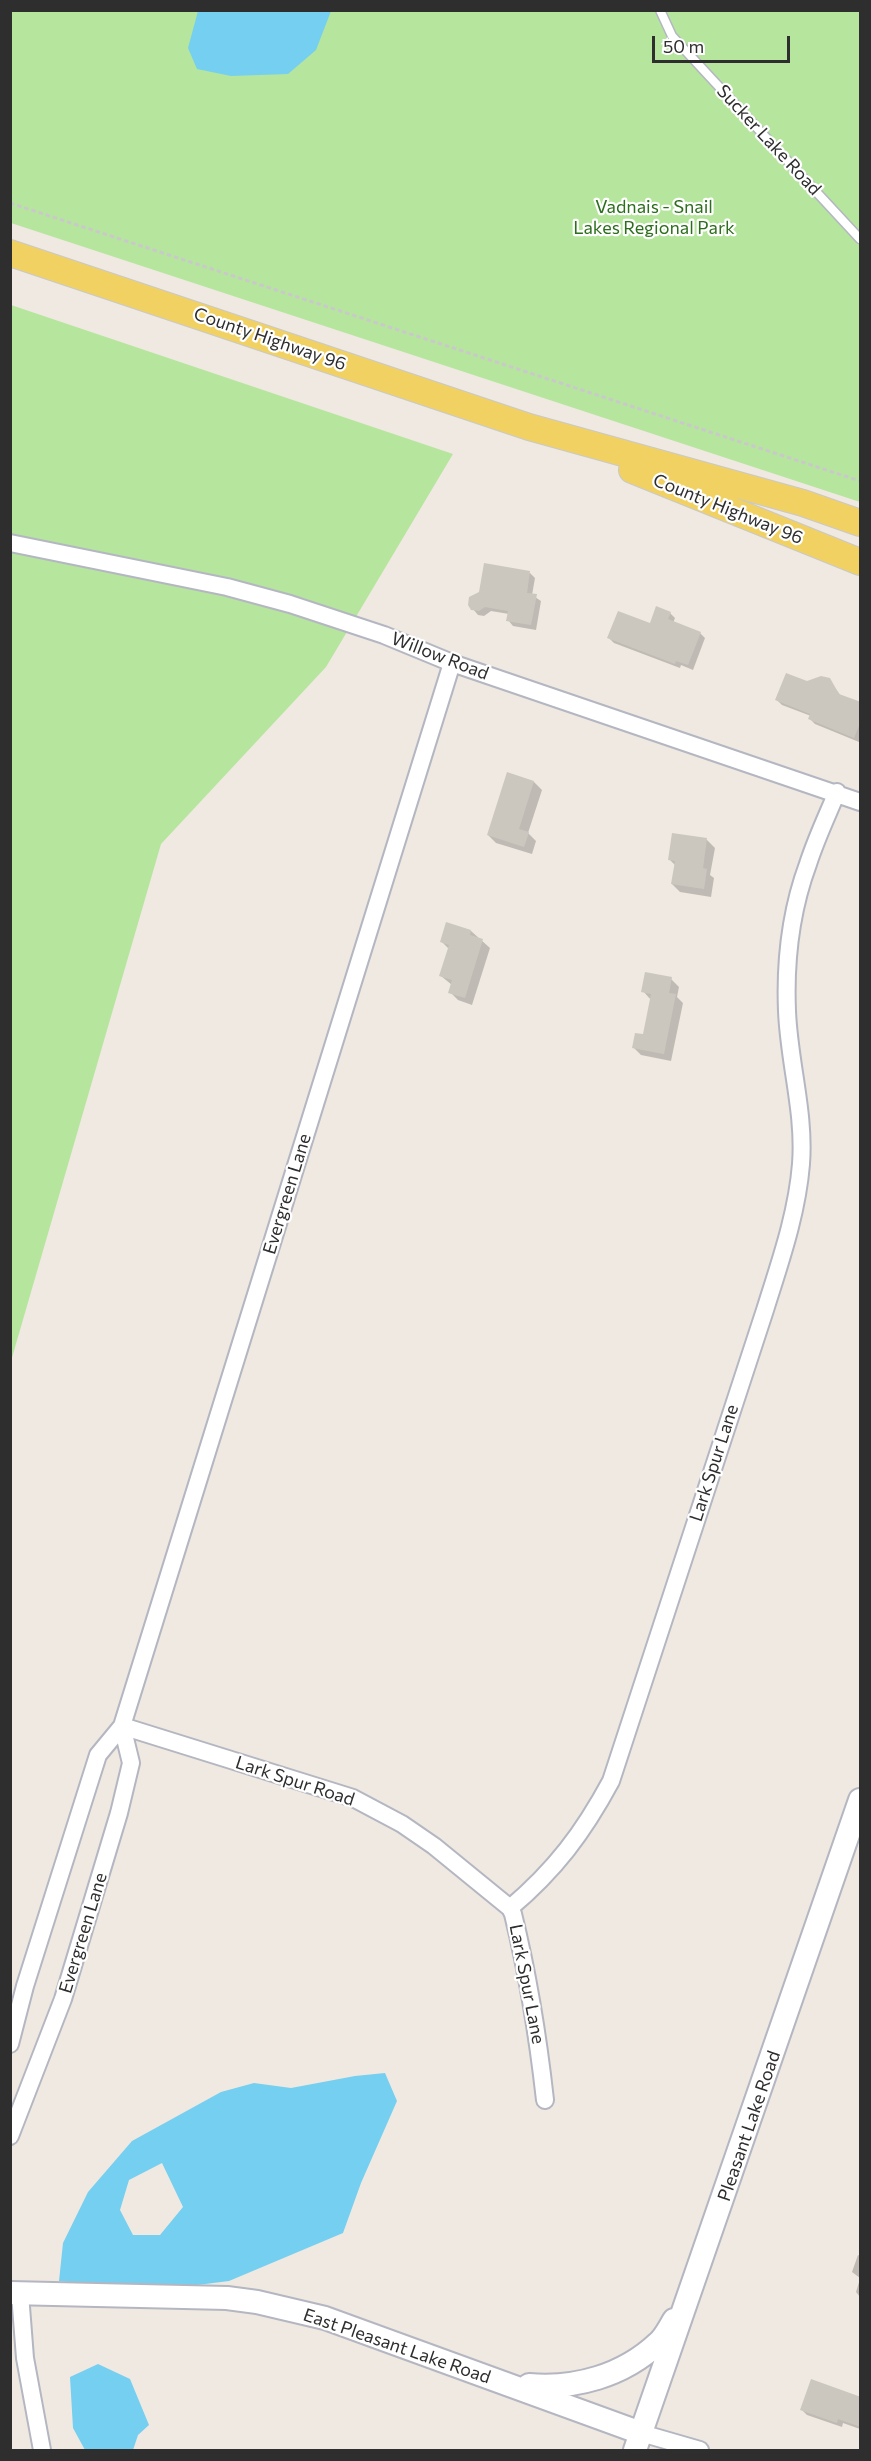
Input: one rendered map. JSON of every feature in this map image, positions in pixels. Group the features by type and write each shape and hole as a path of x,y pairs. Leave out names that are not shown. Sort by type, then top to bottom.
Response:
{"main road":[{"name":"County Highway 96","path":"10,253 529,427 804,503 861,523"},
{"name":"County Highway 96","path":"529,427 794,537 861,562"}],"street":[{"name":"Willow Road","path":"10,543 227,587 290,604 384,635 452,663 861,802"},
{"name":"Evergreen Lane","path":"10,2044 32,1964 98,1755 122,1726 452,663"},
{"name":"Lark Spur Lane","path":"545,2100 528,1976 510,1908 540,1882 567,1853 590,1820 611,1781 765,1310 785,1242 796,1203 801,1165 802,1126 787,1012 788,958 801,884 837,792"},
{"name":"Evergreen Lane","path":"10,2136 63,1999 118,1813 131,1763 122,1726"},
{"name":"Lark Spur Road","path":"122,1726 353,1798 402,1824 434,1846 510,1908"},
{"name":"Pleasant Lake Road","path":"638,2442 861,1800"},
{"path":"15,2294 42,2451"},
{"name":"East Pleasant Lake Road","path":"15,2294 227,2298 257,2302 325,2318 502,2382 638,2442 700,2451"},
{"path":"502,2382 554,2387 583,2383 608,2374 633,2361 659,2343 690,2297"}],"lane":[{"name":"Sucker Lake Road","path":"660,10 672,36 861,239"}],"path":[{"path":"10,203 861,481"}],"green space":[{"name":"Vadnais - Snail Lakes Regional Park","path":"11,11 860,11 860,502 11,223"},
{"path":"11,305 453,454 326,667 161,844 11,1361"}],"water":[{"path":"198,10 331,11 316,50 288,74 231,76 197,69 188,48"},
{"path":"385,2073 397,2101 361,2183 343,2233 229,2281 174,2288 110,2288 59,2281 63,2243 88,2192 132,2141 221,2092 254,2083 291,2088","holes":["162,2163 183,2207 160,2235 133,2235 120,2210 129,2180"]},
{"path":"98,2364 130,2379 149,2425 138,2435 133,2450 85,2450 73,2428 70,2377"}],"building":[{"path":"484,563 530,571 527,593 537,594 531,625 506,621 508,611 485,607 479,611 471,610 468,605 469,597 479,592"},
{"path":"656,606 671,612 668,619 701,632 688,665 676,661 675,664 607,638 618,611 650,623"},
{"path":"786,673 807,681 821,676 830,678 839,694 861,702 861,721 854,738 808,719 810,714 775,700"},
{"path":"507,772 534,781 519,829 529,832 524,847 487,835"},
{"path":"672,833 707,838 703,868 707,869 704,889 671,884 675,861 668,860"},
{"path":"446,922 471,930 470,935 483,939 465,998 448,993 452,980 439,976 449,945 440,942"},
{"path":"645,972 672,977 669,993 676,994 664,1054 632,1048 635,1033 643,1034 651,994 641,992"},
{"path":"811,2379 861,2397 861,2427 838,2419 837,2423 800,2410"}]}
